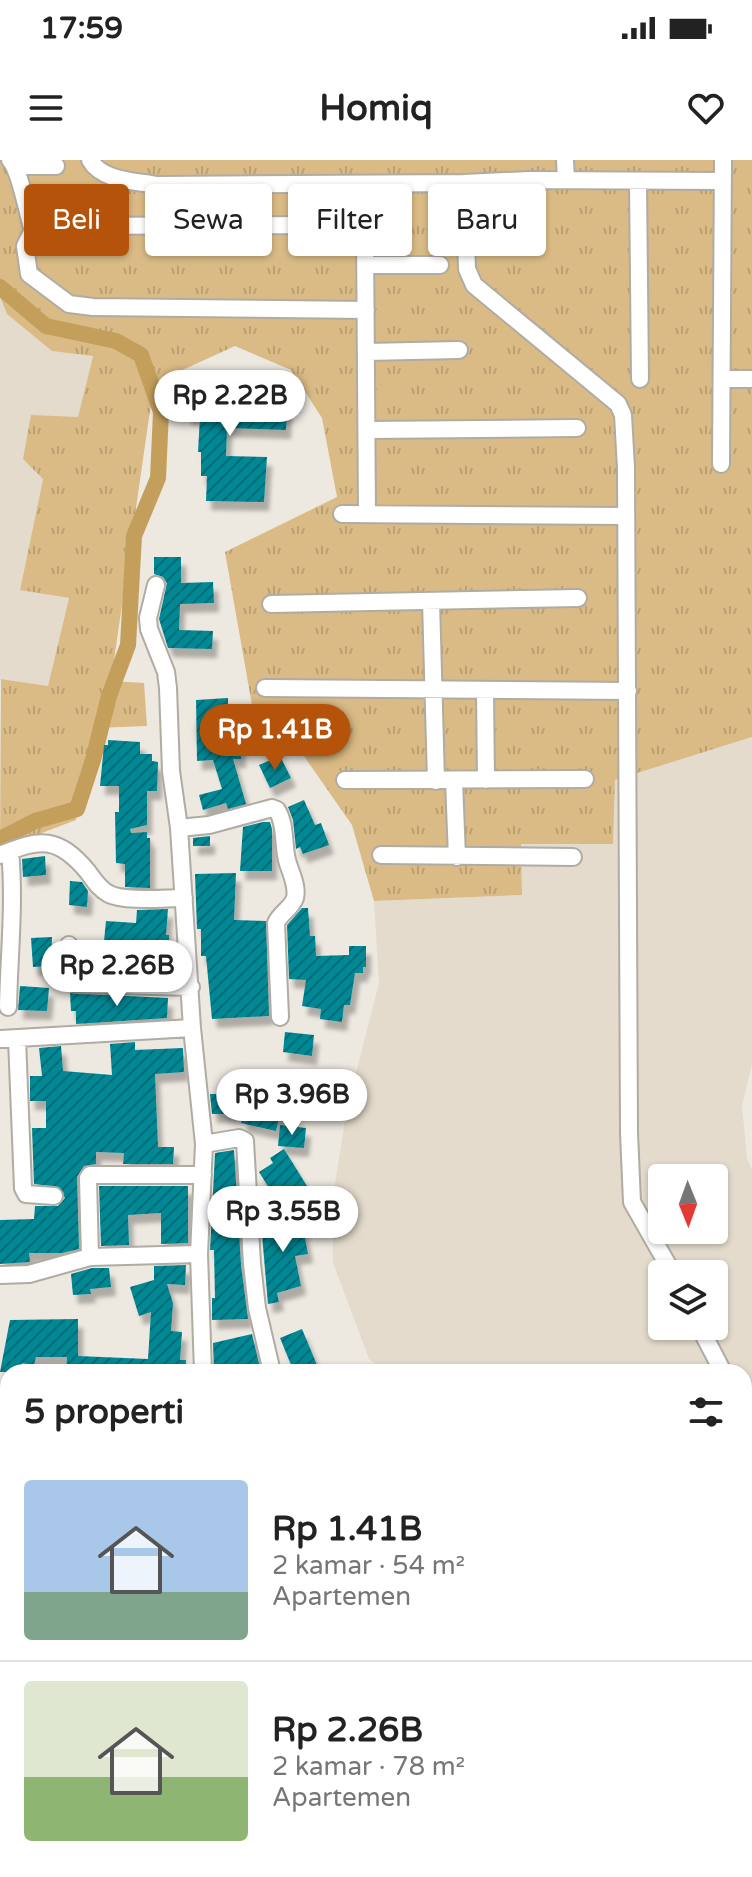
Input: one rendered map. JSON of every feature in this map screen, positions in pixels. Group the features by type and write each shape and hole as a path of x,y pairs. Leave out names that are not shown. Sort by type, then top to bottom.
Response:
{"street":[{"path":"90,160 95,169 118,178 157,185 723,181"},
{"path":"565,160 566,180"},
{"path":"721,464 723,160"},
{"path":"24,205 13,163 56,166"},
{"path":"638,181 640,379"},
{"path":"464,183 467,269 474,285 618,404 623,415 632,1202 665,1260"},
{"path":"129,226 361,225 365,230 366,265 367,514"},
{"path":"26,256 29,274 69,304 93,307 366,310"},
{"path":"366,265 440,265"},
{"path":"366,352 459,350"},
{"path":"723,379 752,379"},
{"path":"367,430 577,428"},
{"path":"342,514 626,516"},
{"path":"156,585 148,618 149,629 166,672 171,771 179,828 192,1028 204,1144 199,1254 203,1364"},
{"path":"271,604 578,598"},
{"path":"431,601 436,781"},
{"path":"265,688 628,691"},
{"path":"485,690 486,780"},
{"path":"345,780 585,779"},
{"path":"454,781 457,857"},
{"path":"179,828 209,825 272,808 281,817 286,859 296,891 293,903 277,918 276,923 280,1017"},
{"path":"8,1007 13,900 5,853 33,843 59,845 71,852 101,889 112,896 184,898"},
{"path":"381,855 573,857"},
{"path":"69,945 69,979 76,984 191,987"},
{"path":"54,1196 26,1194 23,1188 8,1039 192,1028"},
{"path":"204,1144 239,1138 245,1141 252,1264 257,1308 270,1364"},
{"path":"90,1257 90,1175 203,1175"},
{"path":"0,1275 29,1274 77,1258 199,1254"},
{"path":"706,1340 719,1364"}],"shaded area":[{"path":"0,297 7,314 93,355 78,417 43,479 20,589 69,598 48,686 1,679 0,682"},
{"path":"752,737 752,1064 742,1106 747,1158 752,1170 752,1364 376,1364 369,1359 333,1263 332,1203 347,1108 379,983 374,901 522,895 521,844 613,844 615,780"}],"green space":[{"path":"0,160 752,160 752,737 615,780 613,844 521,844 522,895 374,901 352,825 290,736 252,705 225,552 337,497 322,418 291,370 235,346 154,383 111,681 144,683 147,726 95,728 76,820 0,849 1,679 48,686 69,598 20,590 43,479 23,459 31,415 78,417 93,356 52,351 7,314 0,297"}],"building":[{"path":"190,379 250,381 249,407 287,408 286,430 227,428 226,456 267,457 264,502 206,501 207,476 201,476 201,452 198,452 200,416 186,416"},
{"path":"154,557 181,557 181,583 213,582 214,603 180,604 179,630 213,631 212,649 168,648 159,619 167,583 163,577 154,574"},
{"path":"228,698 228,713 234,712 234,730 240,730 241,759 233,759 246,804 228,809 226,803 203,810 199,795 222,789 213,760 197,761 196,700"},
{"path":"108,740 140,742 140,754 152,754 152,761 158,762 157,791 147,791 147,825 130,829 131,833 147,832 147,838 150,838 150,888 125,887 125,864 116,863 115,812 119,812 119,786 100,786 104,745 108,745"},
{"path":"280,756 291,778 270,788 259,765"},
{"path":"304,800 315,825 321,823 329,845 303,854 300,847 296,849 293,820 288,807"},
{"path":"270,822 272,829 272,871 240,871 243,827"},
{"path":"210,836 210,846 193,846 193,838"},
{"path":"45,856 46,875 23,877 22,859"},
{"path":"236,873 234,920 266,921 269,1016 212,1019 206,956 201,956 201,929 197,929 195,874"},
{"path":"70,881 82,882 88,891 87,907 69,905"},
{"path":"302,908 308,908 310,936 315,936 316,956 349,955 349,946 366,946 366,967 363,967 363,973 355,973 350,1005 344,1005 342,1022 320,1019 321,1009 302,1006 306,980 289,979 287,925"},
{"path":"168,909 168,966 80,966 79,940 104,941 106,921 136,923 137,910"},
{"path":"52,937 51,966 33,967 31,938"},
{"path":"20,986 49,988 47,1011 18,1010"},
{"path":"70,993 168,998 167,1018 76,1024 76,1011 71,1011"},
{"path":"285,1032 314,1035 312,1056 283,1052"},
{"path":"135,1042 135,1050 183,1048 184,1072 155,1074 158,1147 174,1147 173,1164 123,1164 124,1153 96,1152 96,1164 84,1166 77,1177 79,1249 62,1253 29,1253 30,1262 0,1264 0,1220 34,1219 35,1206 58,1206 65,1198 59,1187 34,1184 32,1128 46,1128 46,1101 30,1101 30,1076 42,1076 39,1048 61,1046 63,1071 112,1075 110,1044"},
{"path":"249,1072 274,1079 275,1075 289,1079 276,1131 241,1123 243,1114 212,1114 210,1094 243,1094"},
{"path":"280,1125 306,1128 304,1148 278,1146"},
{"path":"284,1149 307,1186 279,1204 259,1172 273,1163 270,1158"},
{"path":"234,1150 241,1265 248,1319 212,1320 214,1250 210,1250 215,1153"},
{"path":"99,1186 188,1186 188,1243 161,1244 161,1213 128,1215 129,1245 101,1246"},
{"path":"300,1212 308,1254 295,1256 301,1286 277,1293 279,1302 268,1304 261,1223 278,1221 278,1216"},
{"path":"186,1265 185,1285 167,1284 173,1303 171,1331 182,1332 180,1360 186,1360 186,1364 67,1364 67,1357 36,1357 34,1364 2,1364 10,1320 78,1319 78,1356 148,1359 151,1312 139,1316 130,1287 154,1280 154,1266"},
{"path":"92,1268 109,1268 111,1287 90,1289 91,1294 73,1295 71,1274"},
{"path":"302,1329 317,1364 291,1364 280,1338"},
{"path":"252,1334 259,1364 214,1364 213,1343"}],"waterway":[{"path":"0,287 46,326 116,341 141,355 161,412 158,478 134,536 128,645 109,696 77,809 35,821 0,839"}]}
